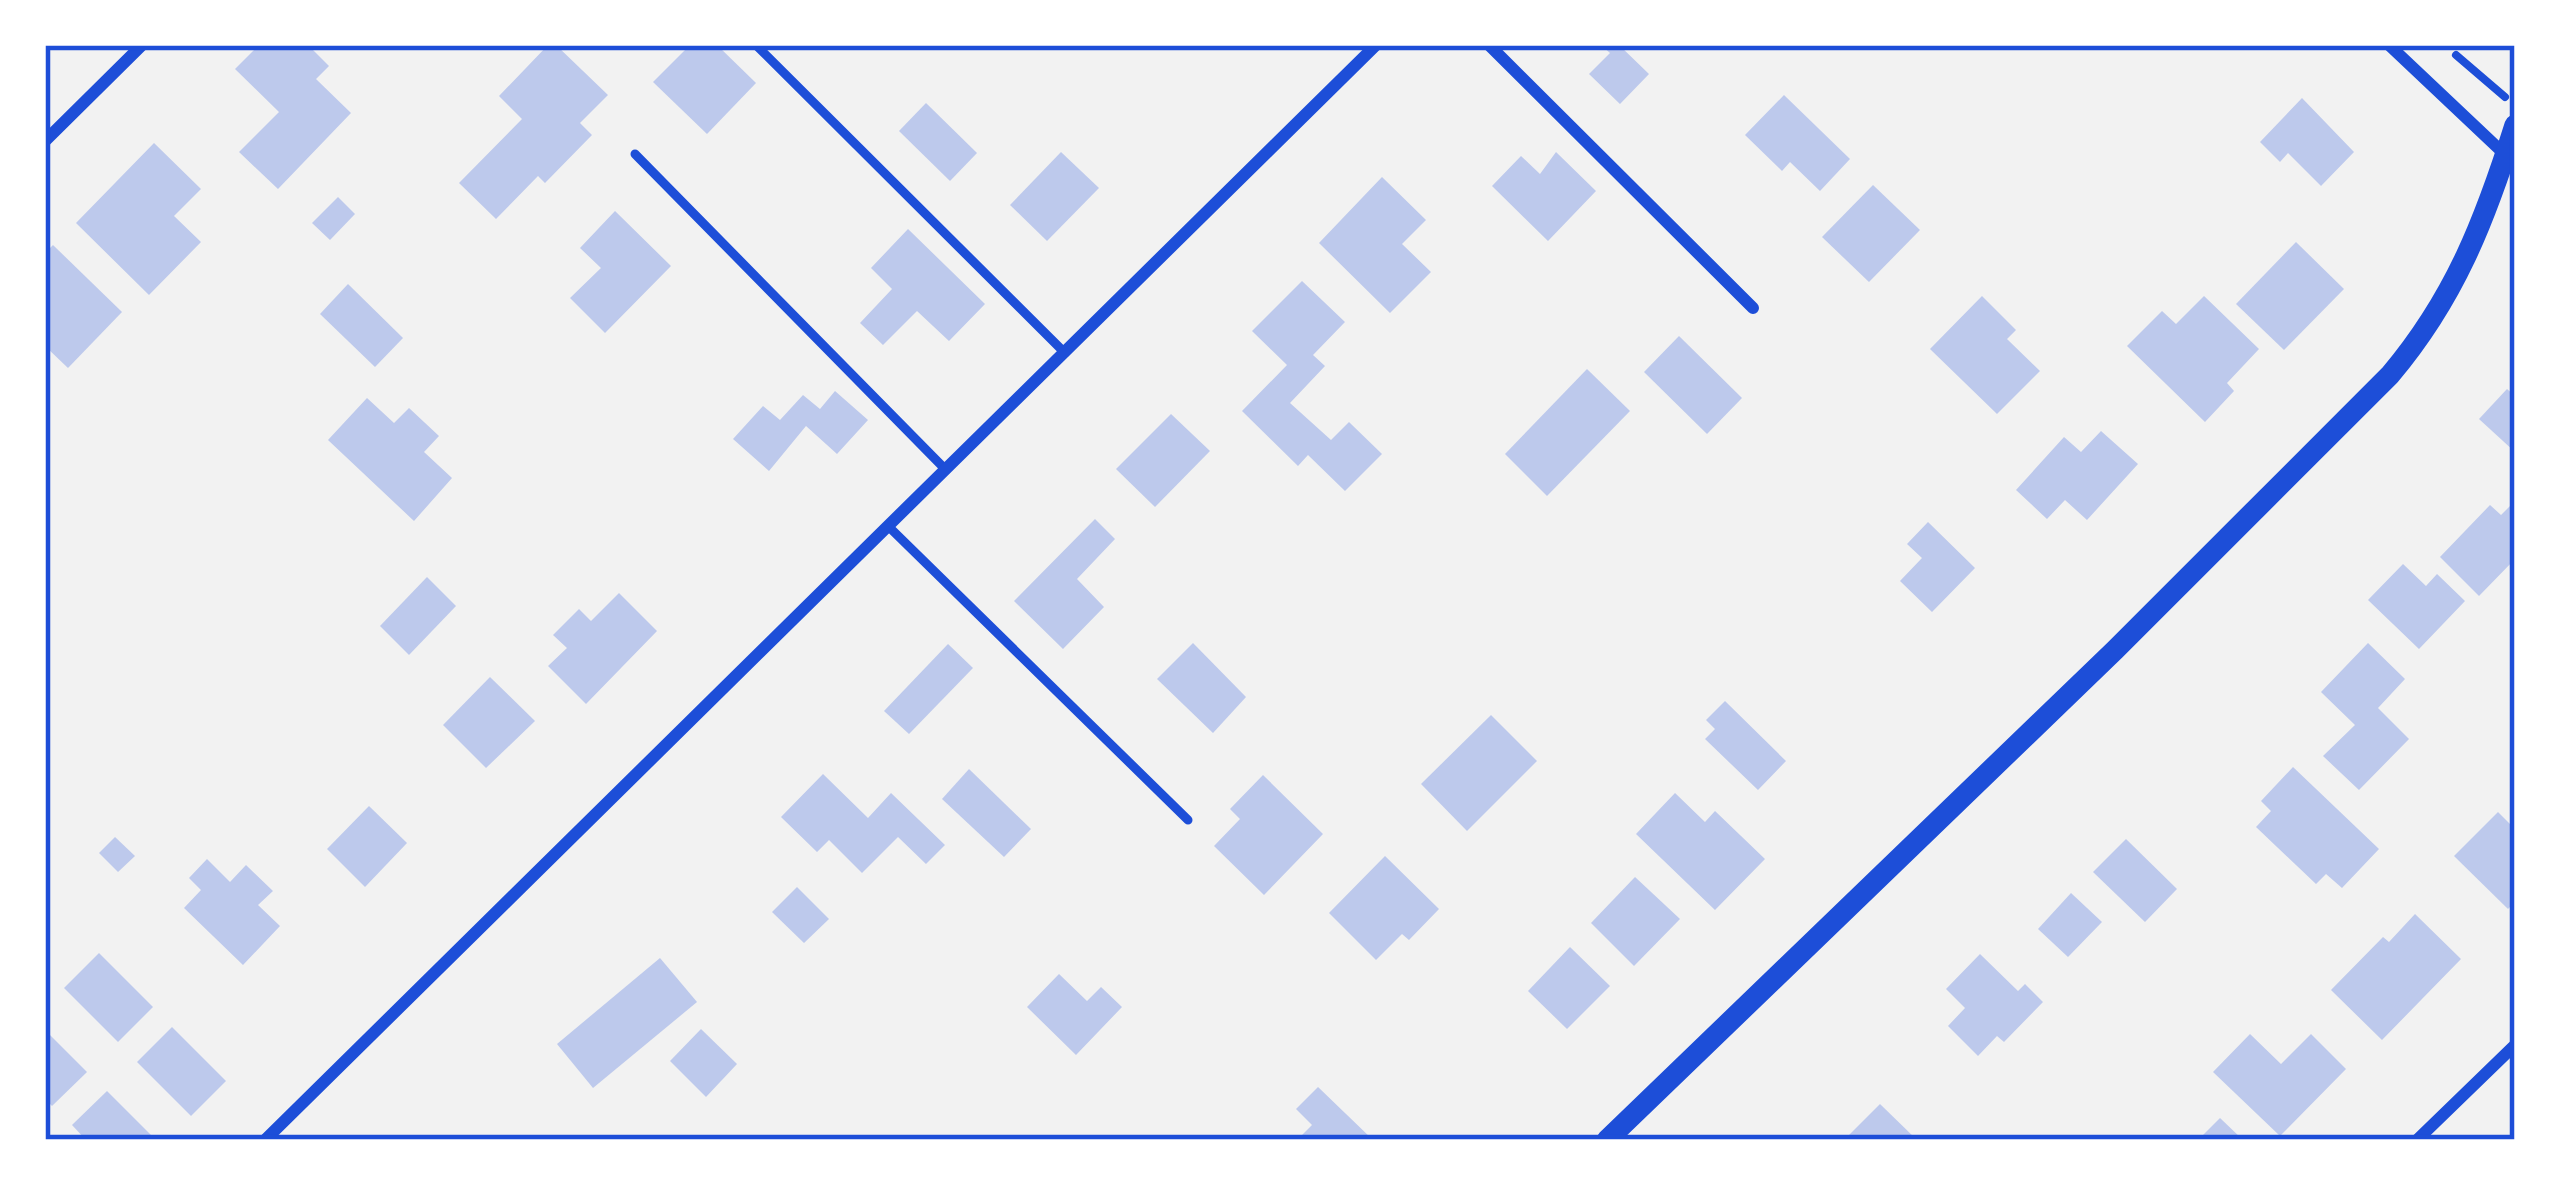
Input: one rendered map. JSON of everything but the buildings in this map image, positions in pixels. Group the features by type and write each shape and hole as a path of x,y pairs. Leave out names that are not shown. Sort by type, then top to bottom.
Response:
{"street":[{"path":"45,141 142,45"},
{"path":"265,1140 1376,45"},
{"path":"1490,45 1753,308"},
{"path":"2389,45 2510,160"},
{"path":"1607,1140 2115,650 2390,375 2428,328 2455,284 2510,160 2515,124"},
{"path":"2417,1140 2515,1045"}],"lane":[{"path":"757,46 1065,352"},
{"path":"635,154 946,470"},
{"path":"888,526 1188,820"}],"path":[{"path":"2456,55 2515,105"}]}
